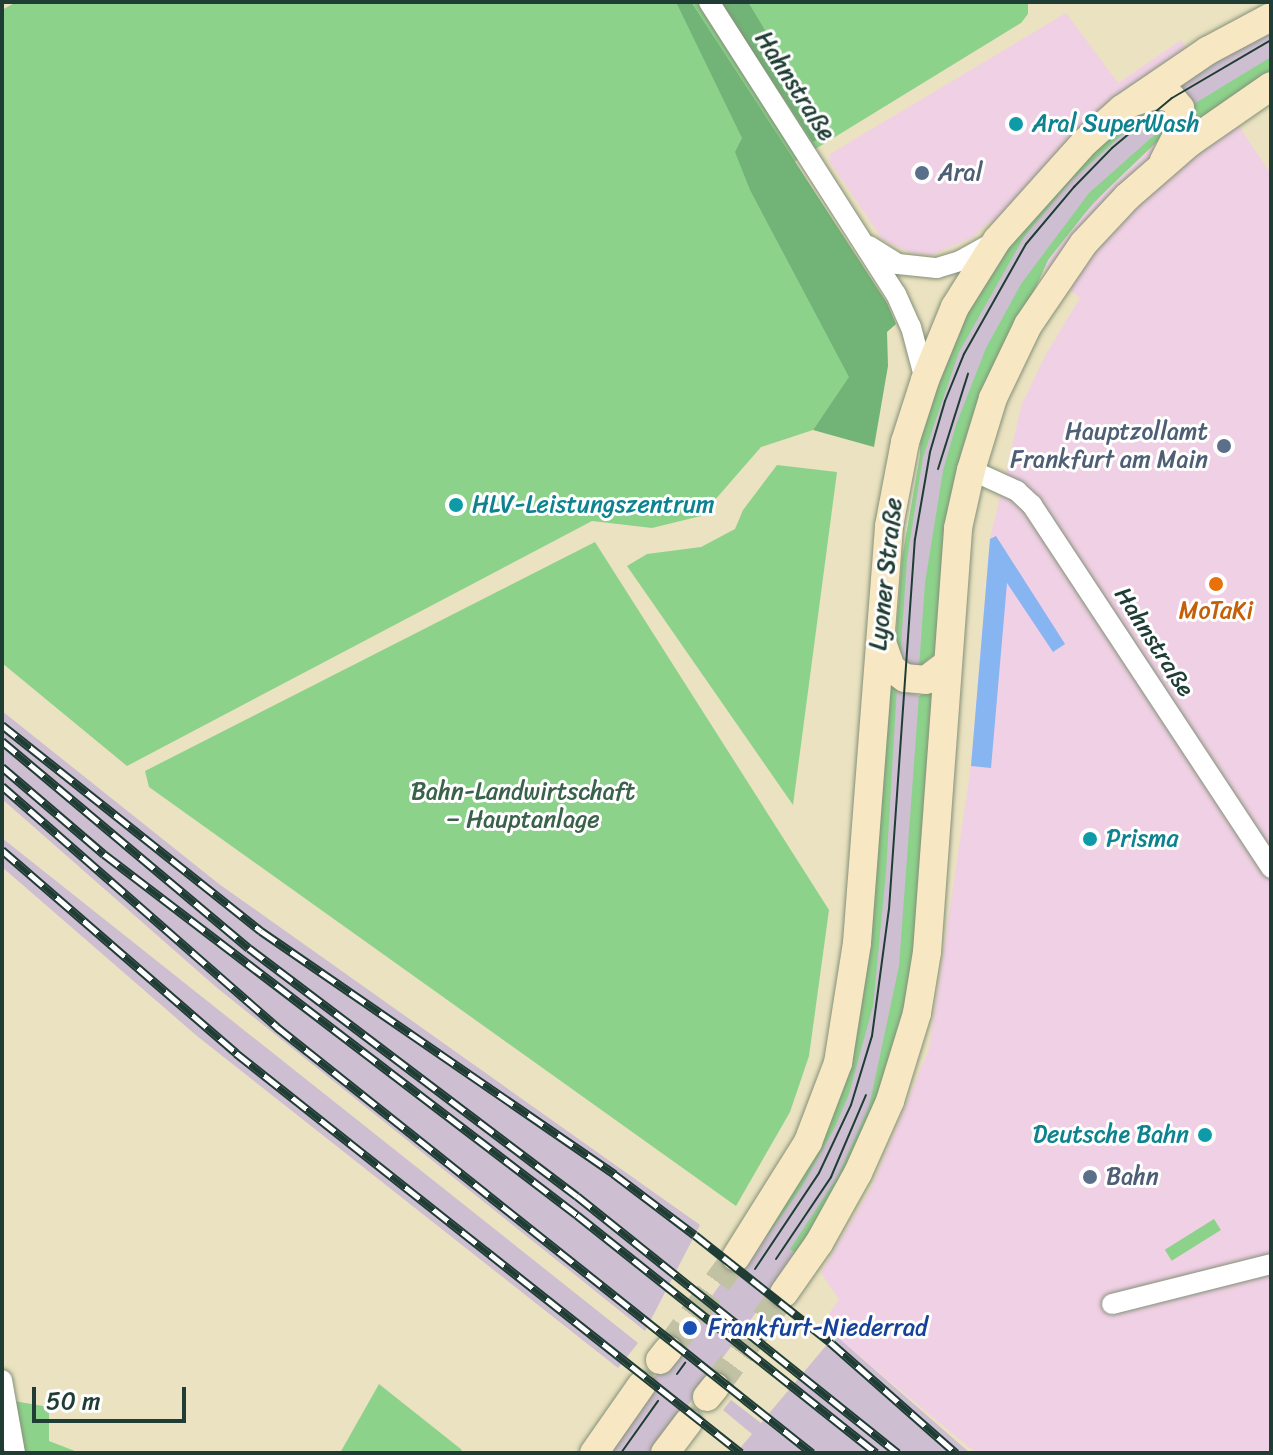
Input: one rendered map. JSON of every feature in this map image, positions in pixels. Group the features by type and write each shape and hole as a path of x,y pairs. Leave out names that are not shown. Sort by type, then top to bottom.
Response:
{"main road":[{"name":"Lyoner Straße","path":"736,1257 808,1142 838,1063 857,943 889,526 905,442 925,380 955,307 997,240 1054,174 1122,109 1207,51 1271,17"},
{"path":"784,1293 819,1243 858,1173 890,1101 912,1036 927,952 958,528 971,470 993,398 1028,325 1084,243 1127,197 1159,169 1234,109 1271,86"},
{"path":"1122,109 1156,95 1172,98 1180,108 1176,137 1159,169"},
{"path":"879,634 886,657 898,675 913,681 926,680 946,665"},
{"path":"594,1453 641,1386"},
{"path":"665,1453 688,1423"}],"street":[{"name":"Hahnstraße","path":"709,2 862,240 908,319 925,380"},
{"name":"Hahnstraße","path":"862,240 888,259 923,268 960,261 997,240"},
{"name":"Hahnstraße","path":"971,470 1017,491 1032,505 1271,868"},
{"path":"1112,1304 1271,1264"},
{"path":"2,1380 15,1453"}],"shaded area":[{"path":"1066,13 1118,83 1181,40 1271,174 1271,1453 976,1453 822,1325 839,1299 821,1273 873,1184 929,1049 971,766 990,539 1022,404 1045,356 1080,298 990,221 973,237 932,255 912,253 883,240 830,162 830,154"},
{"path":"1271,25 1271,74 1193,127 1170,85"},
{"path":"1157,103 1169,122 1165,134 1125,170 1063,237 1033,293 924,665 910,666 900,659 902,559 920,456 921,427 965,311 1067,174"},
{"path":"897,687 919,696 934,690 911,983 855,1154 798,1255 653,1453 601,1453 813,1153"},
{"path":"2,711 219,884 700,1225 645,1331 216,987 2,799"},
{"path":"2,838 638,1343 618,1368 197,1036 2,867"},
{"path":"835,1335 970,1453 736,1453 752,1434 723,1410 731,1400 761,1423"}],"green space":[{"path":"16,2 1028,2 1028,14 1021,23 750,189 850,377 813,430 761,447 701,516 652,528 592,521 127,766 2,663 2,10"},
{"path":"676,2 691,2 887,303 896,324 887,332 888,366 874,447 813,430 849,377 750,190 735,152 742,138"},
{"path":"720,2 748,2 824,128 823,136 813,142"},
{"path":"1271,57 1271,74 1193,127 1189,107"},
{"path":"1157,103 1071,181 1024,237 959,352 923,457 907,560 900,659 895,647 902,559 920,456 921,427 965,311 1007,244 1067,174 1143,104"},
{"path":"1169,122 1165,134 1093,203 1048,260 1033,293 935,654 919,667 925,583 943,471 956,425 986,348 1021,284 1089,193"},
{"path":"777,465 837,472 793,805 627,566 647,554 701,547 735,529 743,510"},
{"name":"Bahn-Landwirtschaft – Hauptanlage","path":"595,542 829,910 809,1056 790,1112 736,1206 149,787 145,771"},
{"path":"884,665 897,687 886,872 873,1006 849,1094 835,1127 801,1188 768,1235 760,1231 813,1153"},
{"path":"934,690 911,983 892,1057 855,1154 798,1255 790,1249 838,1176 869,1107 899,966 919,696"},
{"path":"1214,1219 1221,1230 1172,1261 1165,1250"},
{"path":"379,1384 462,1450 460,1453 340,1453"},
{"path":"2,1399 49,1407 49,1441 80,1453 2,1453"}],"water":[{"path":"996,536 1065,644 1053,652 1007,583 991,768 971,766 990,539"}],"tunnel":[{"path":"668,1350 736,1257"},
{"path":"715,1387 784,1293"}],"tram line":[{"path":"755,1269 819,1173 851,1105 872,1036 889,909 915,539 930,452 945,401 964,354 1026,244 1112,148 1172,98 1271,40"},
{"path":"938,469 968,374"},
{"path":"776,1259 831,1177 866,1095"},
{"path":"677,1374 685,1363"},
{"path":"621,1453 658,1401"}],"railway":[{"path":"2,725 261,931 614,1174 695,1235 830,1342 956,1453"},
{"path":"2,741 249,948 577,1196 898,1453"},
{"path":"2,767 104,854 577,1215 876,1453"},
{"path":"2,786 277,1027 812,1453"},
{"path":"2,850 236,1053 741,1453"}],"place":[{"name":"Aral SuperWash","path":"1016,124"},
{"name":"Aral","path":"922,173"},
{"name":"Hauptzollamt Frankfurt am Main","path":"1224,446"},
{"name":"HLV-Leistungszentrum","path":"456,505"},
{"name":"MoTaKi","path":"1216,584"},
{"name":"Prisma","path":"1090,839"},
{"name":"Deutsche Bahn","path":"1205,1135"},
{"name":"Bahn","path":"1090,1177"},
{"name":"Frankfurt-Niederrad","path":"690,1328"}]}
